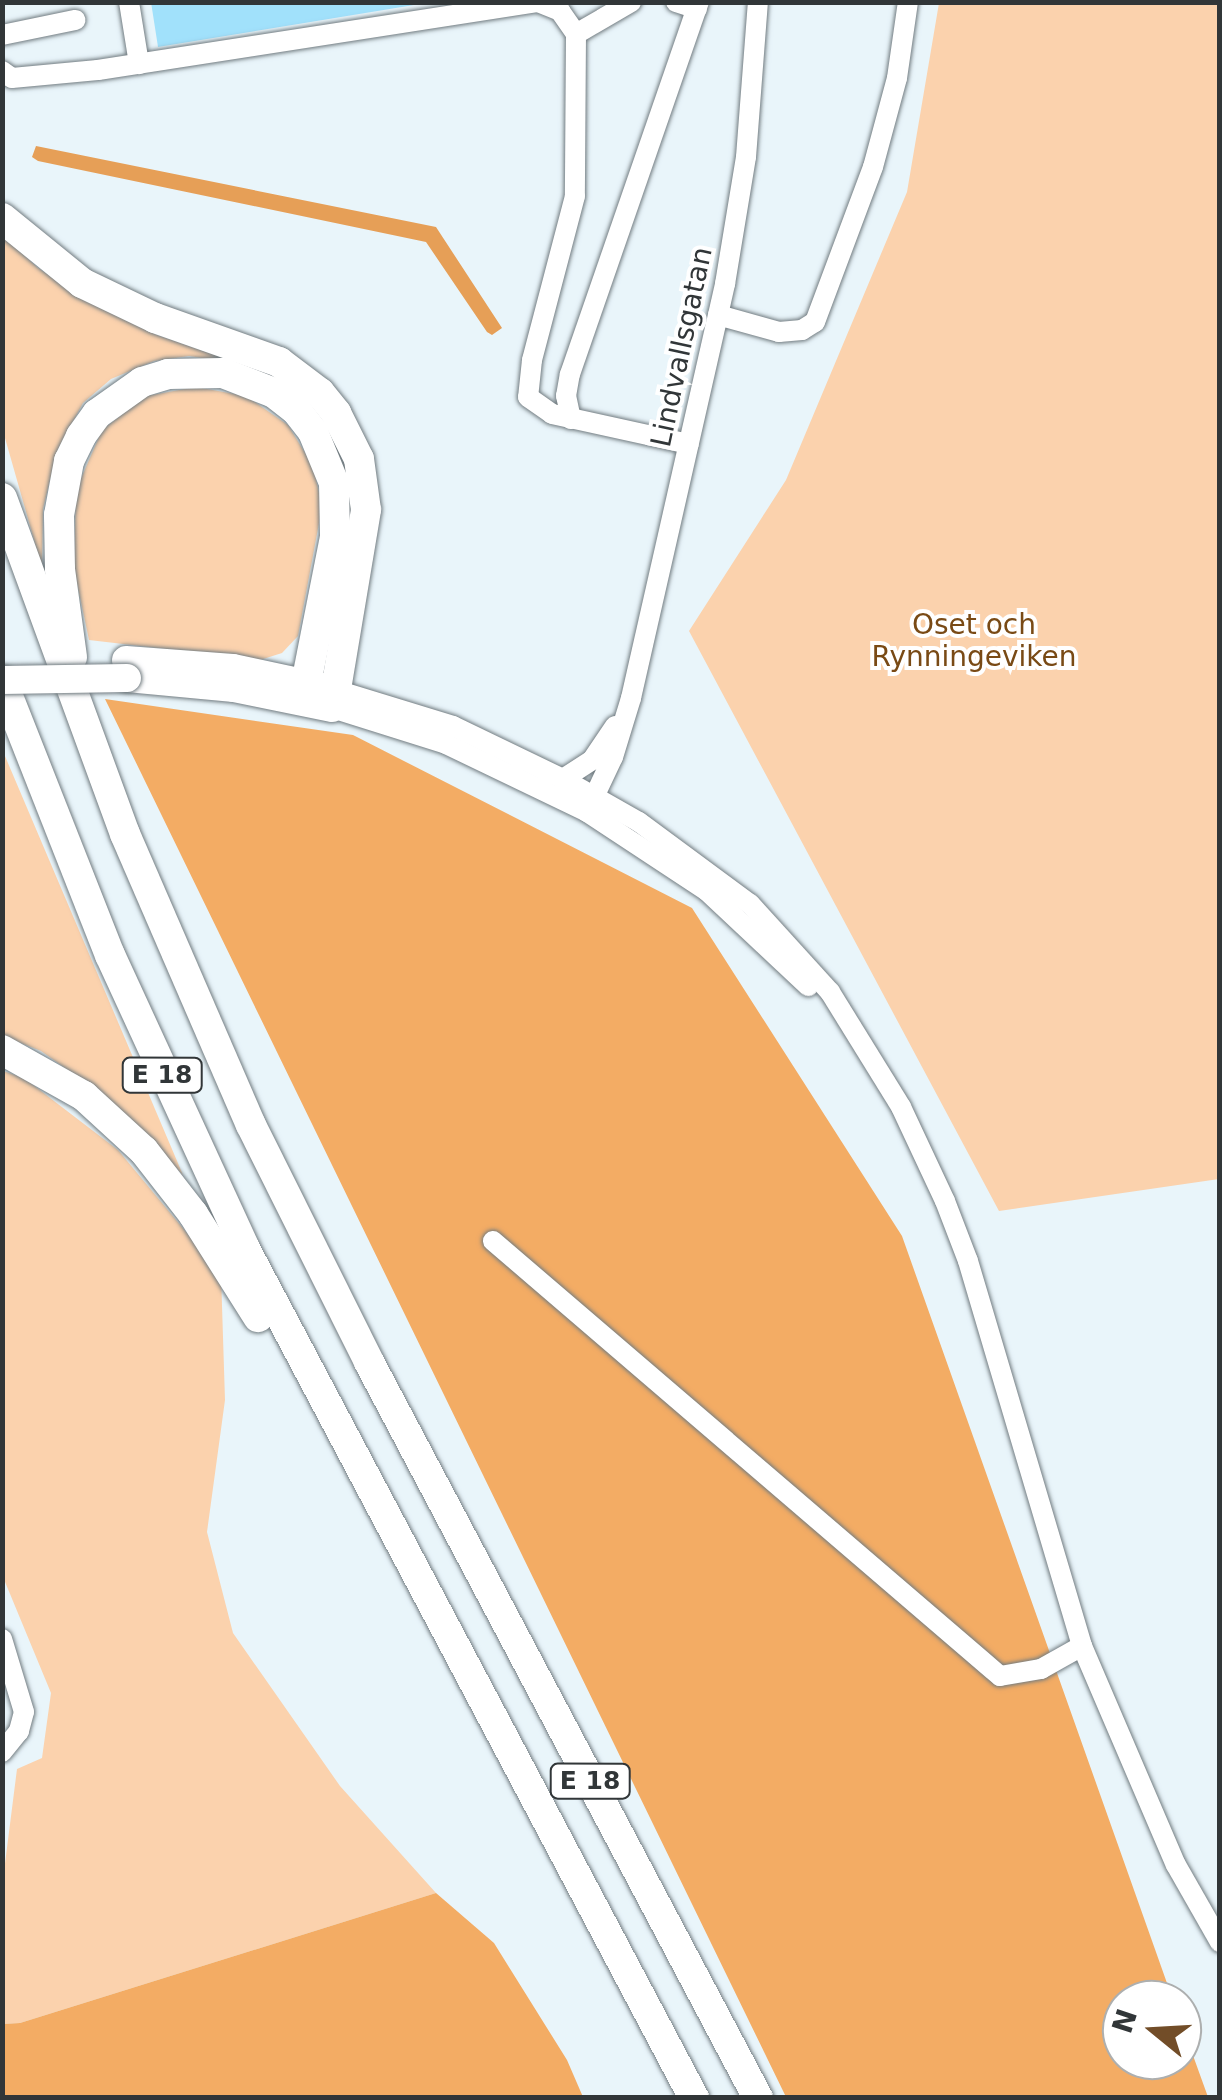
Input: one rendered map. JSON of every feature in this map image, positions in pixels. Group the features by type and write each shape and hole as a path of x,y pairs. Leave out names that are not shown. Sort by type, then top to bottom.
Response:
{"highway":[{"path":"2,218 82,283 130,308 279,362 301,376 336,413 358,460 366,510 319,696"},
{"name":"E 18","path":"67,679 74,648 58,542 68,461 97,414 118,396 168,374 196,370 250,380 274,393 314,432 326,456 337,510 319,696"},
{"name":"E 18","path":"2,498 67,679 181,969 297,1220 758,2098"},
{"name":"E 18","path":"2,681 103,939 197,1151 428,1602 694,2098"},
{"name":"E 18","path":"2,1050 50,1074 105,1114 178,1192 242,1288 428,1602"}],"main road":[{"path":"2,664 127,669 234,688 319,696"},
{"path":"2,681 127,669"}],"street":[{"path":"129,2 139,64"},
{"path":"2,70 12,78 139,64 538,2 560,11 576,34 574,196 532,360 528,397 552,414 689,444"},
{"path":"576,34 631,2"},
{"path":"571,418 566,396 570,374 698,6 676,2"},
{"name":"Lindvallsgatan","path":"591,804 631,698 718,314 746,157 758,2"},
{"path":"718,314 780,332 802,330 815,322 873,167 898,78 908,2"},
{"path":"2,35 75,20"},
{"path":"319,696 453,726 564,779 591,804 707,891 844,1022 901,1107 968,1261 1082,1646 1124,1752 1192,1894 1220,1942"},
{"path":"319,696 591,804"},
{"name":"Lindvallsgatan","path":"564,779 592,760 631,698"},
{"path":"493,1241 1000,1676 1041,1669 1082,1646"},
{"path":"2,1639 24,1712 20,1731 2,1752"},
{"path":"1192,1894 1220,1922"}],"green space":[{"name":"Oset och Rynningeviken","path":"939,3 1219,3 1219,1179 999,1211 689,631 786,480 907,192"},
{"path":"2,235 38,268 98,307 157,335 241,364 189,356 154,361 111,379 83,403 57,451 43,509 42,568 3,431"},
{"path":"196,387 246,396 288,425 313,466 322,507 298,636 282,653 260,660 89,640 74,569 76,490 102,430 146,396"},
{"path":"2,749 183,1175 106,1097 41,1051 3,1036"},
{"path":"3,1071 24,1078 118,1150 221,1274 225,1400 207,1532 233,1633 340,1786 436,1893 20,2023 3,2024 2,1887 17,1769 42,1758 51,1693 3,1577"}],"shaded area":[{"path":"36,146 436,227 502,328 492,335 487,332 426,242 38,161 32,157"},
{"path":"105,699 353,735 692,908 902,1236 1166,1980 1102,1980 1102,2080 1202,2080 1208,2097 786,2097"},
{"path":"436,1893 494,1943 567,2060 583,2097 3,2097 3,2024 20,2023"}],"building":[{"path":"151,2 414,2 414,5 158,47"}]}
